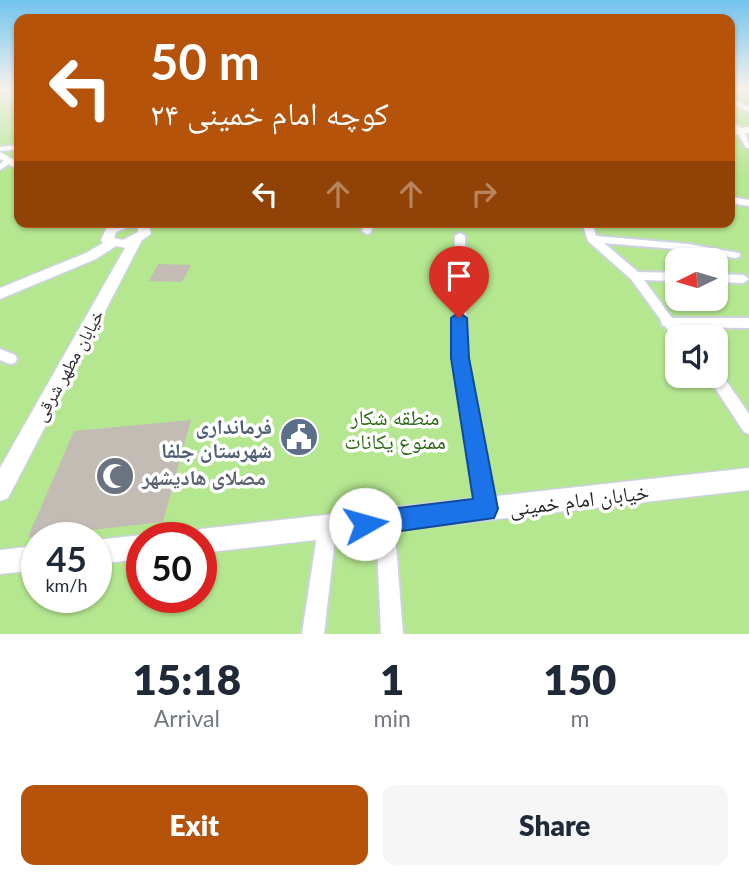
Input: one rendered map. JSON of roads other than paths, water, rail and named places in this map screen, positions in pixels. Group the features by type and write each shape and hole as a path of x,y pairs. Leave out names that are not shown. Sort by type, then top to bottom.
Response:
{"main road":[{"path":"112,243 107,240 108,233 114,228"},
{"path":"0,293 91,256 143,229"},
{"name":"خیابان مطهر شرقی","path":"0,490 143,229"},
{"name":"خیابان امام خمینی","path":"217,539 749,479"},
{"path":"0,562 21,560"}],"street":[{"path":"745,131 749,146"},
{"path":"589,228 592,239 635,276 669,325"},
{"path":"460,236 460,358 486,509"},
{"path":"592,239 688,247 735,255"},
{"path":"635,276 665,277"},
{"path":"728,278 743,279"},
{"path":"666,322 749,323"},
{"path":"723,388 749,427"},
{"path":"385,521 392,634"},
{"path":"313,634 327,529"}],"place":[{"name":"فرمانداری شهرستان جلفا","path":"299,437"},
{"name":"مصلای هادیشهر","path":"115,476"}],"park label":[{"name":"منطقه شکار ممنوع یکانات","path":"395,428"}]}
